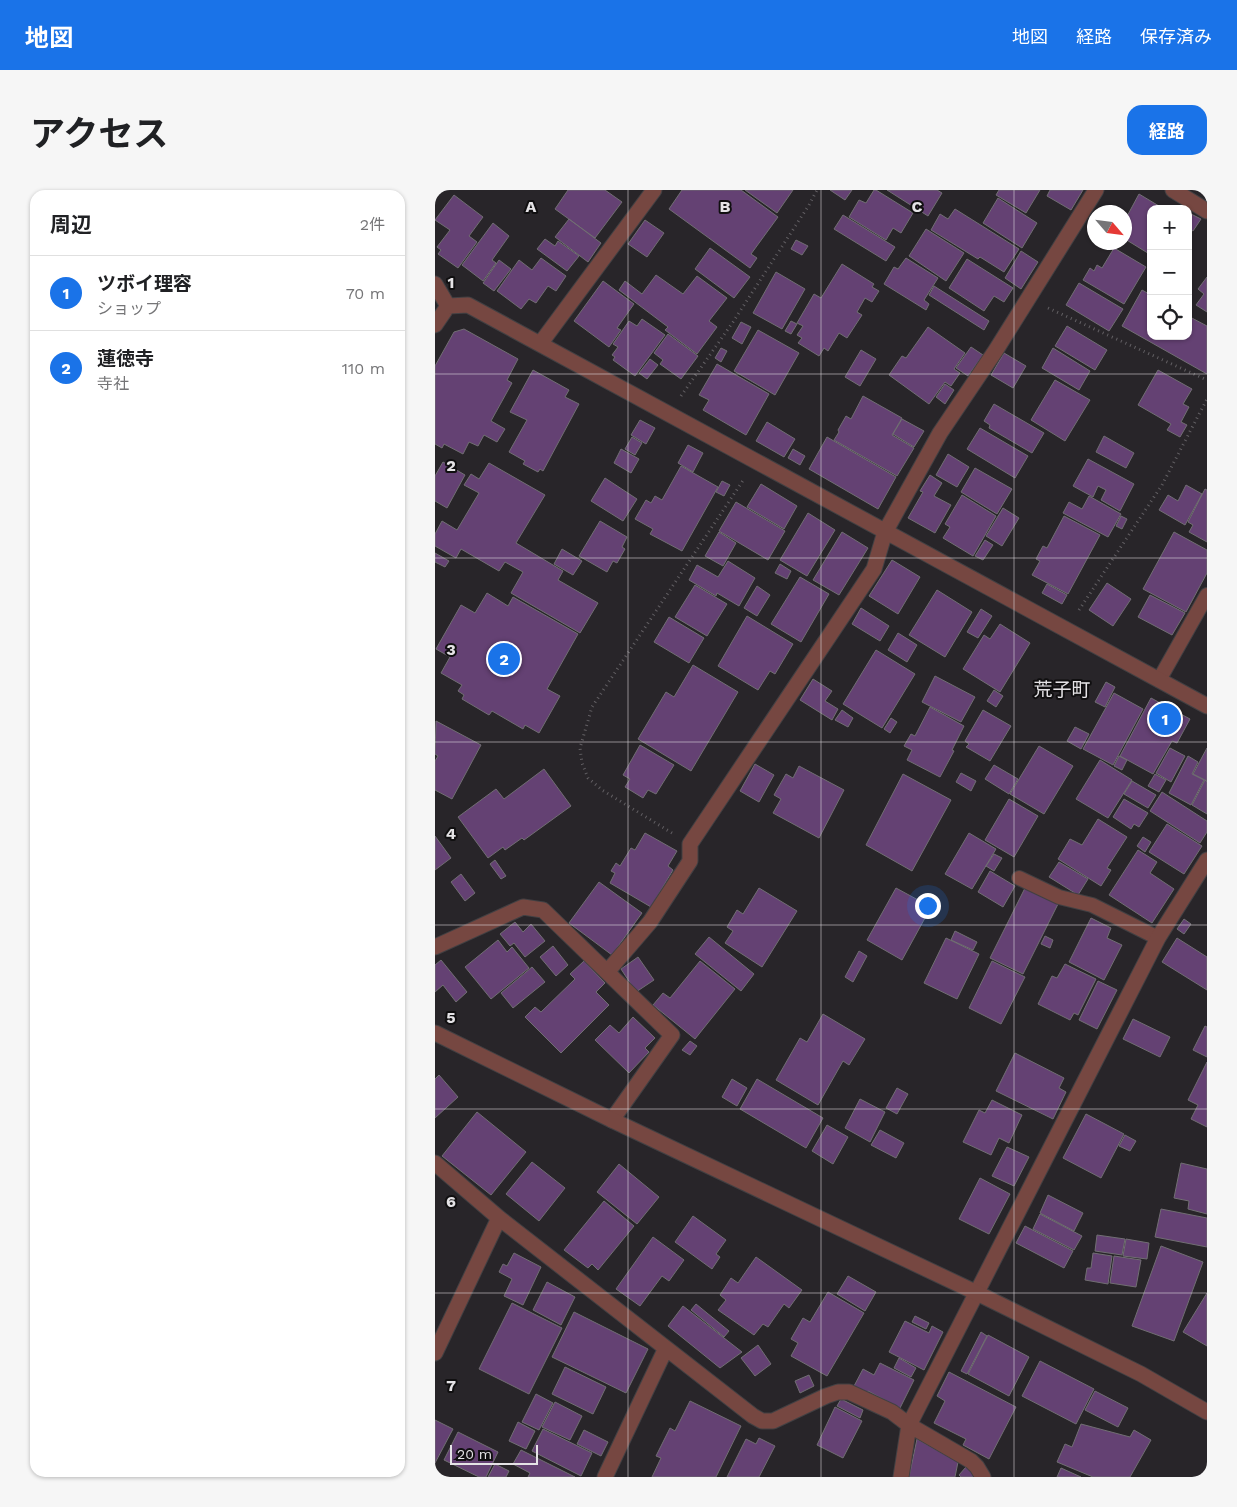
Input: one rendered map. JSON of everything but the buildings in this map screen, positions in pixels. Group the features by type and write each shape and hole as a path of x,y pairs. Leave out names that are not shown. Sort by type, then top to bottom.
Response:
{"street":[{"path":"540,344 654,190"},
{"path":"607,972 649,922 690,861 690,844 873,569 885,532 940,433 996,350 1096,190"},
{"path":"1173,190 1207,212"},
{"path":"435,284 448,306"},
{"path":"448,306 468,305 1207,706"},
{"path":"435,325 448,306"},
{"path":"901,1477 909,1425 1158,938 1207,860"},
{"path":"435,947 523,907 543,910 672,1035 612,1120"},
{"path":"435,1033 612,1120 977,1293 1141,1374 1207,1412"},
{"path":"435,1163 499,1218 753,1416 762,1421 773,1421 825,1396 838,1392 849,1392 892,1412 909,1425 971,1461 983,1477"},
{"path":"435,1353 499,1218"},
{"path":"605,1477 666,1348"}],"lane":[{"path":"1159,680 1207,595"},
{"path":"1019,878 1059,897 1092,905 1158,938"}],"path":[{"path":"669,414 733,322 817,190"},
{"path":"1028,299 1207,380"},
{"path":"1066,630 1162,485 1207,400"},
{"path":"690,844 602,790 588,778 582,764 580,748 592,707 756,462"}],"place":[{"name":"蓮徳寺","path":"504,659"},
{"name":"ツボイ理容","path":"1165,719"}],"district":[{"name":"荒子町","path":"1062,689"}]}
